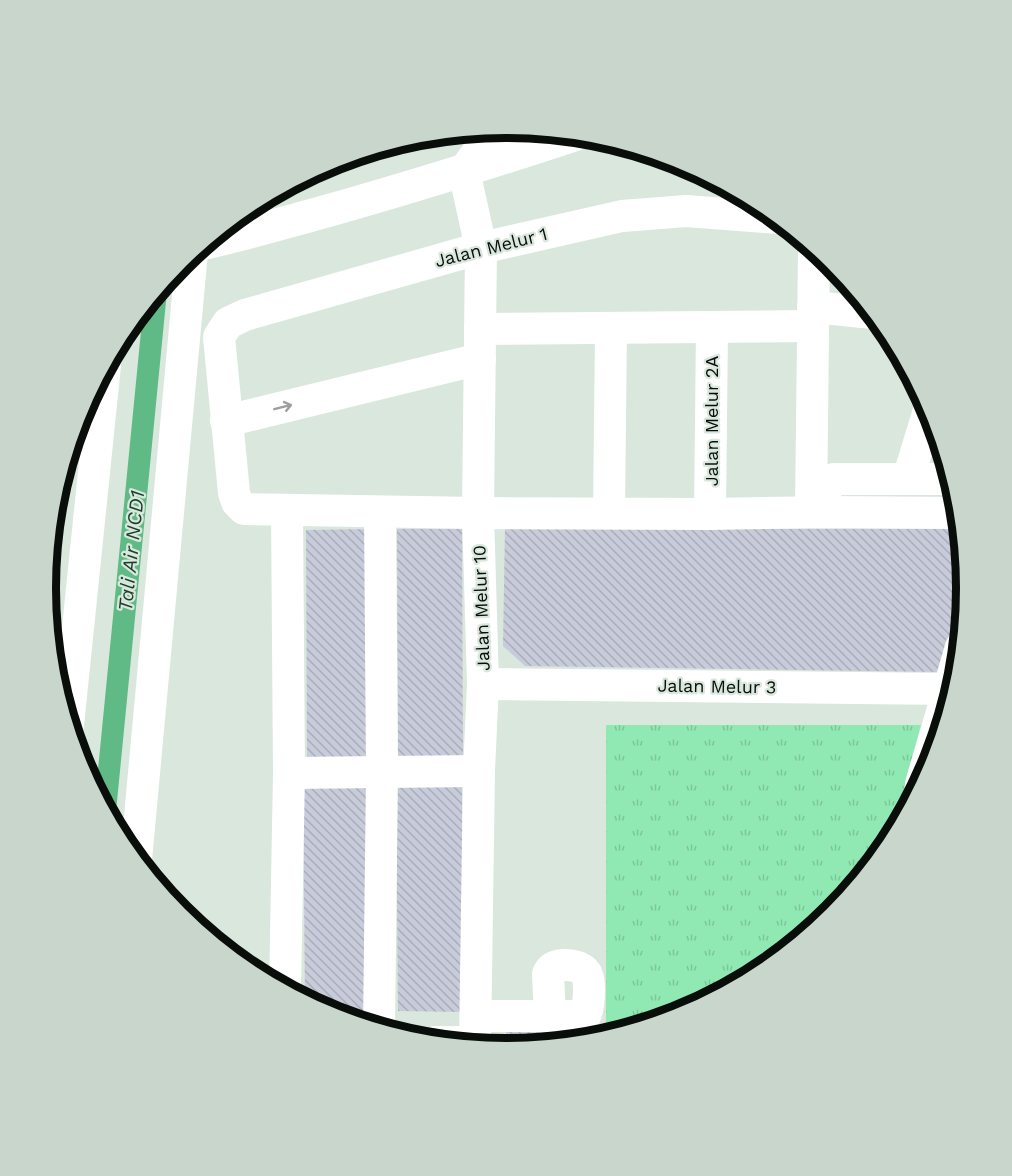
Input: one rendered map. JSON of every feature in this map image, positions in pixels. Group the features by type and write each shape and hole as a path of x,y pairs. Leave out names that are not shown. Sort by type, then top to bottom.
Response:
{"main road":[{"path":"222,239 287,223 465,171 559,140"}],"street":[{"path":"465,171 488,138"},
{"name":"Jalan Melur 10","path":"465,171 481,248 478,513 483,684 478,771 475,1035"},
{"name":"Jalan Melur 1","path":"226,421 219,337 228,323 245,315 481,248 622,216 686,211 761,217"},
{"path":"814,259 813,317 819,512"},
{"path":"137,846 191,266"},
{"path":"863,314 712,328 611,328 480,344 226,421 234,493 237,502 244,509 478,513 950,513"},
{"path":"609,513 611,328"},
{"name":"Jalan Melur 2A","path":"711,514 712,328"},
{"path":"70,702 103,388"},
{"path":"908,479 925,423"},
{"path":"819,512 826,486 834,479 943,479"},
{"path":"285,980 289,773 287,510"},
{"path":"379,1020 382,773 380,512"},
{"name":"Jalan Melur 3","path":"483,684 945,689"},
{"path":"289,773 478,771"},
{"path":"475,1035 550,1016"}],"green space":[{"path":"606,725 921,725 898,809 881,838 825,907 780,945 731,978 651,1015 606,1027"}],"building":[{"path":"371,529 373,761 307,759 306,530"},
{"path":"397,529 462,529 463,760 398,759"},
{"path":"505,529 953,529 956,559 956,610 941,672 525,666 503,646"},
{"path":"462,781 463,1012 398,1011 396,782"},
{"path":"369,782 370,1014 358,1014 305,991 303,783"},
{"path":"506,1032 579,1033 535,1038 506,1038"}],"waterway":[{"name":"Tali Air NCD1","path":"107,795 154,307"}]}
